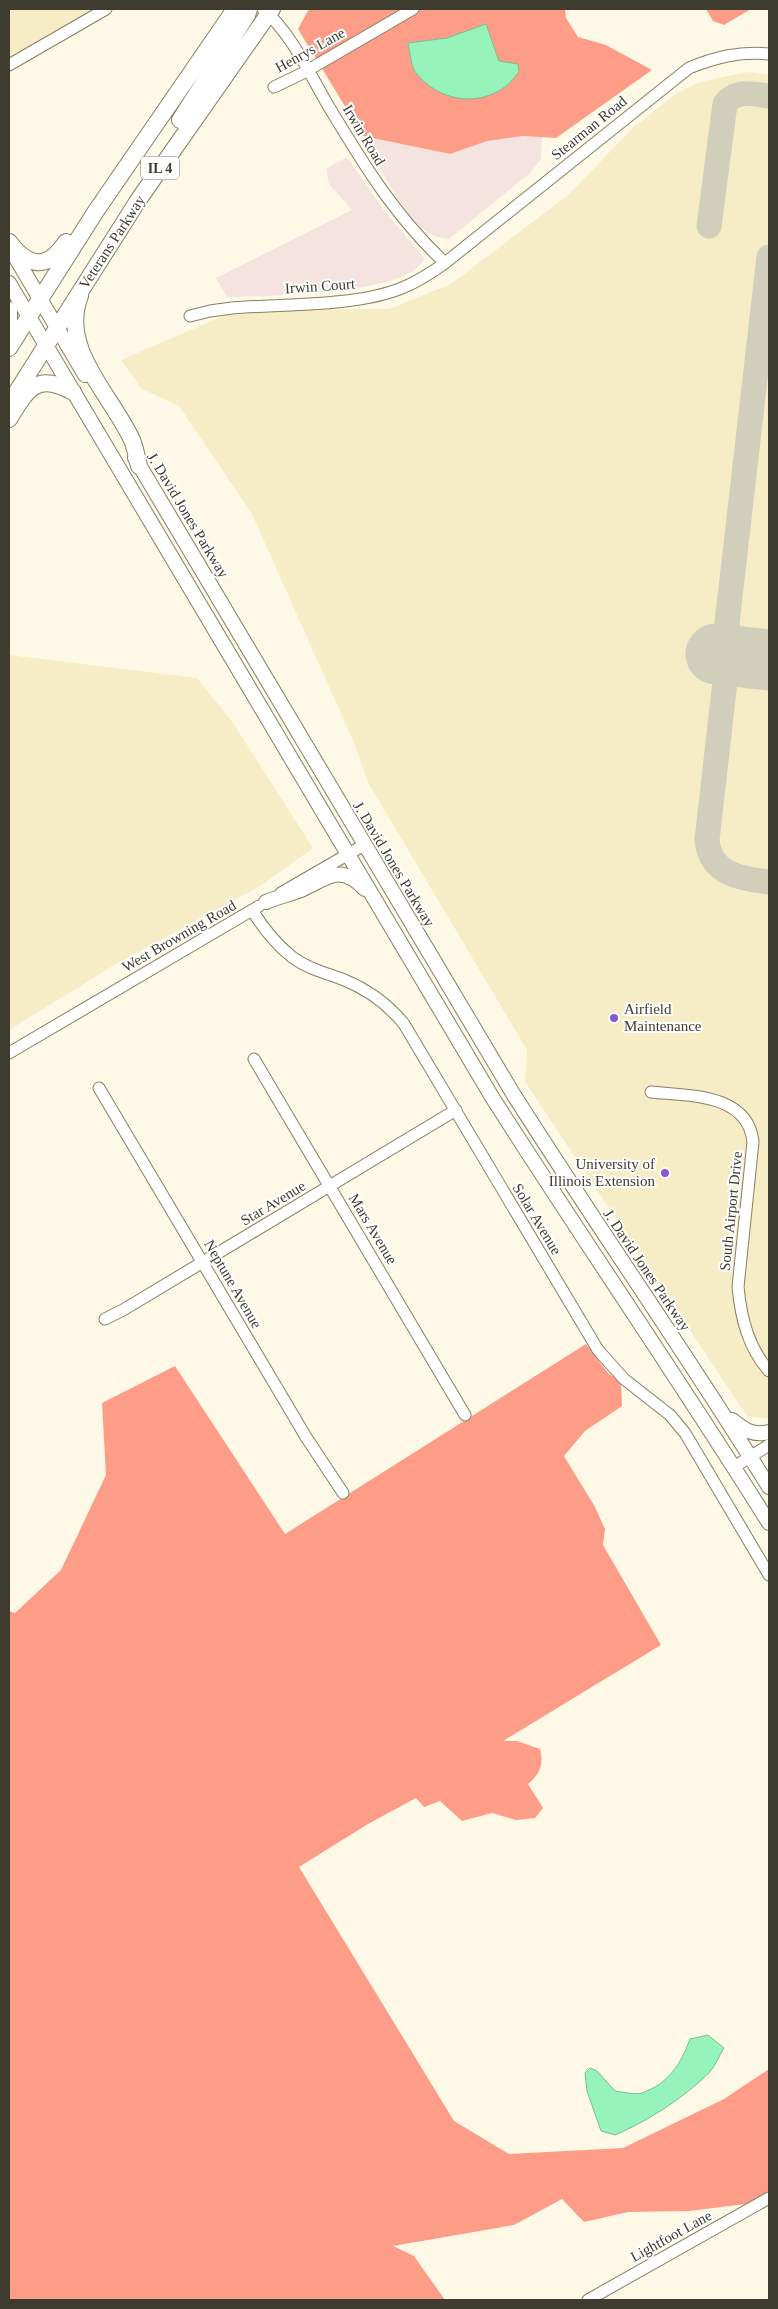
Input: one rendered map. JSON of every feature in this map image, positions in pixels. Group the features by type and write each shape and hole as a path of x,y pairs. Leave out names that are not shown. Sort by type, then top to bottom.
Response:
{"highway":[{"name":"Veterans Parkway","path":"9,348 142,141 235,9"},
{"path":"139,199 145,177 249,9"},
{"name":"Veterans Parkway","path":"9,404 139,199 268,10"},
{"path":"9,242 21,256 30,261 42,262 55,256 123,156 142,141"},
{"path":"88,278 76,310 76,332 80,348 132,440 139,466"},
{"path":"9,310 9,329"},
{"path":"9,419 26,392 39,383 50,382 73,392"}],"main road":[{"name":"J. David Jones Parkway","path":"9,246 522,1109 769,1487"},
{"path":"9,283 492,1097 550,1188 676,1376 769,1523"},
{"path":"266,902 334,874 358,881 370,893"},
{"path":"720,1410 744,1430 760,1434 769,1432"}],"street":[{"path":"9,65 106,9"},
{"name":"Henrys Lane","path":"274,87 308,70 413,9"},
{"name":"Irwin Road","path":"268,10 308,70 386,197 406,223 445,263"},
{"name":"Stearman Road","path":"445,263 689,68 720,57 754,53 769,54"},
{"name":"Irwin Court","path":"190,316 210,310 365,298 401,288 427,275 445,263"},
{"name":"West Browning Road","path":"9,1053 364,844"},
{"name":"Solar Avenue","path":"252,910 262,927 293,957 307,966 362,988 390,1008 404,1024 598,1350 624,1379 670,1415 682,1429 769,1575"},
{"name":"Mars Avenue","path":"254,1059 465,1415"},
{"name":"Neptune Avenue","path":"100,1088 306,1437 343,1493"},
{"name":"South Airport Drive","path":"651,1092 710,1099 724,1103 738,1111 750,1129 754,1142 738,1288 740,1307 748,1336 755,1351 769,1370"},
{"name":"Star Avenue","path":"105,1319 456,1110"},
{"path":"734,1467 769,1445"},
{"name":"Lightfoot Lane","path":"588,2300 769,2198"}],"shaded area":[{"path":"9,9 96,9 9,59"},
{"path":"309,9 565,9 566,18 578,37 606,45 652,70 556,138 523,136 487,141 450,154 363,136 298,29"},
{"path":"706,9 751,9 724,25 713,21"},
{"path":"486,24 499,61 518,64 519,72 506,86 495,93 483,97 459,98 436,90 416,73 408,43 447,38"},
{"path":"747,72 769,75 769,1419 747,1416 525,1082 527,1050 369,784 352,738 252,514 179,406 142,389 121,360 228,314 323,309 389,309 451,284 567,196 634,127 677,93 700,82"},
{"path":"363,136 450,154 487,141 523,136 542,137 541,159 530,173 449,239 430,234 410,215 392,189"},
{"path":"347,157 383,209 424,258 414,270 393,280 334,291 227,297 216,278 352,210 329,184 326,169"},
{"path":"9,655 197,678 233,723 313,848 260,886 111,967 9,1030"},
{"path":"586,1344 608,1373 621,1383 622,1406 585,1431 564,1456 595,1507 605,1529 603,1545 661,1645 503,1741 517,1741 540,1749 542,1759 540,1768 536,1776 528,1784 543,1808 535,1818 516,1820 492,1813 462,1821 440,1801 424,1807 416,1798 368,1824 299,1867 454,2121 509,2154 623,2148 724,2099 769,2069 769,2201 689,2211 628,2212 584,2222 562,2199 514,2225 393,2246 414,2256 445,2300 9,2300 9,1611 15,1613 61,1570 106,1475 102,1403 175,1366 285,1534"},
{"path":"708,2035 724,2048 715,2065 698,2083 664,2109 615,2135 601,2131 587,2091 585,2073 590,2068 597,2071 615,2091 639,2094 666,2079 678,2065 690,2039"}],"taxiway":[{"path":"709,226 725,104 729,99 740,94 769,96"},
{"path":"769,257 727,623 728,655 707,840 709,851 714,860 729,873 748,879 769,882"}],"runway":[{"path":"716,654 769,660"}],"place":[{"name":"Airfield Maintenance","path":"614,1018"},
{"name":"University of Illinois Extension","path":"665,1173"}]}
